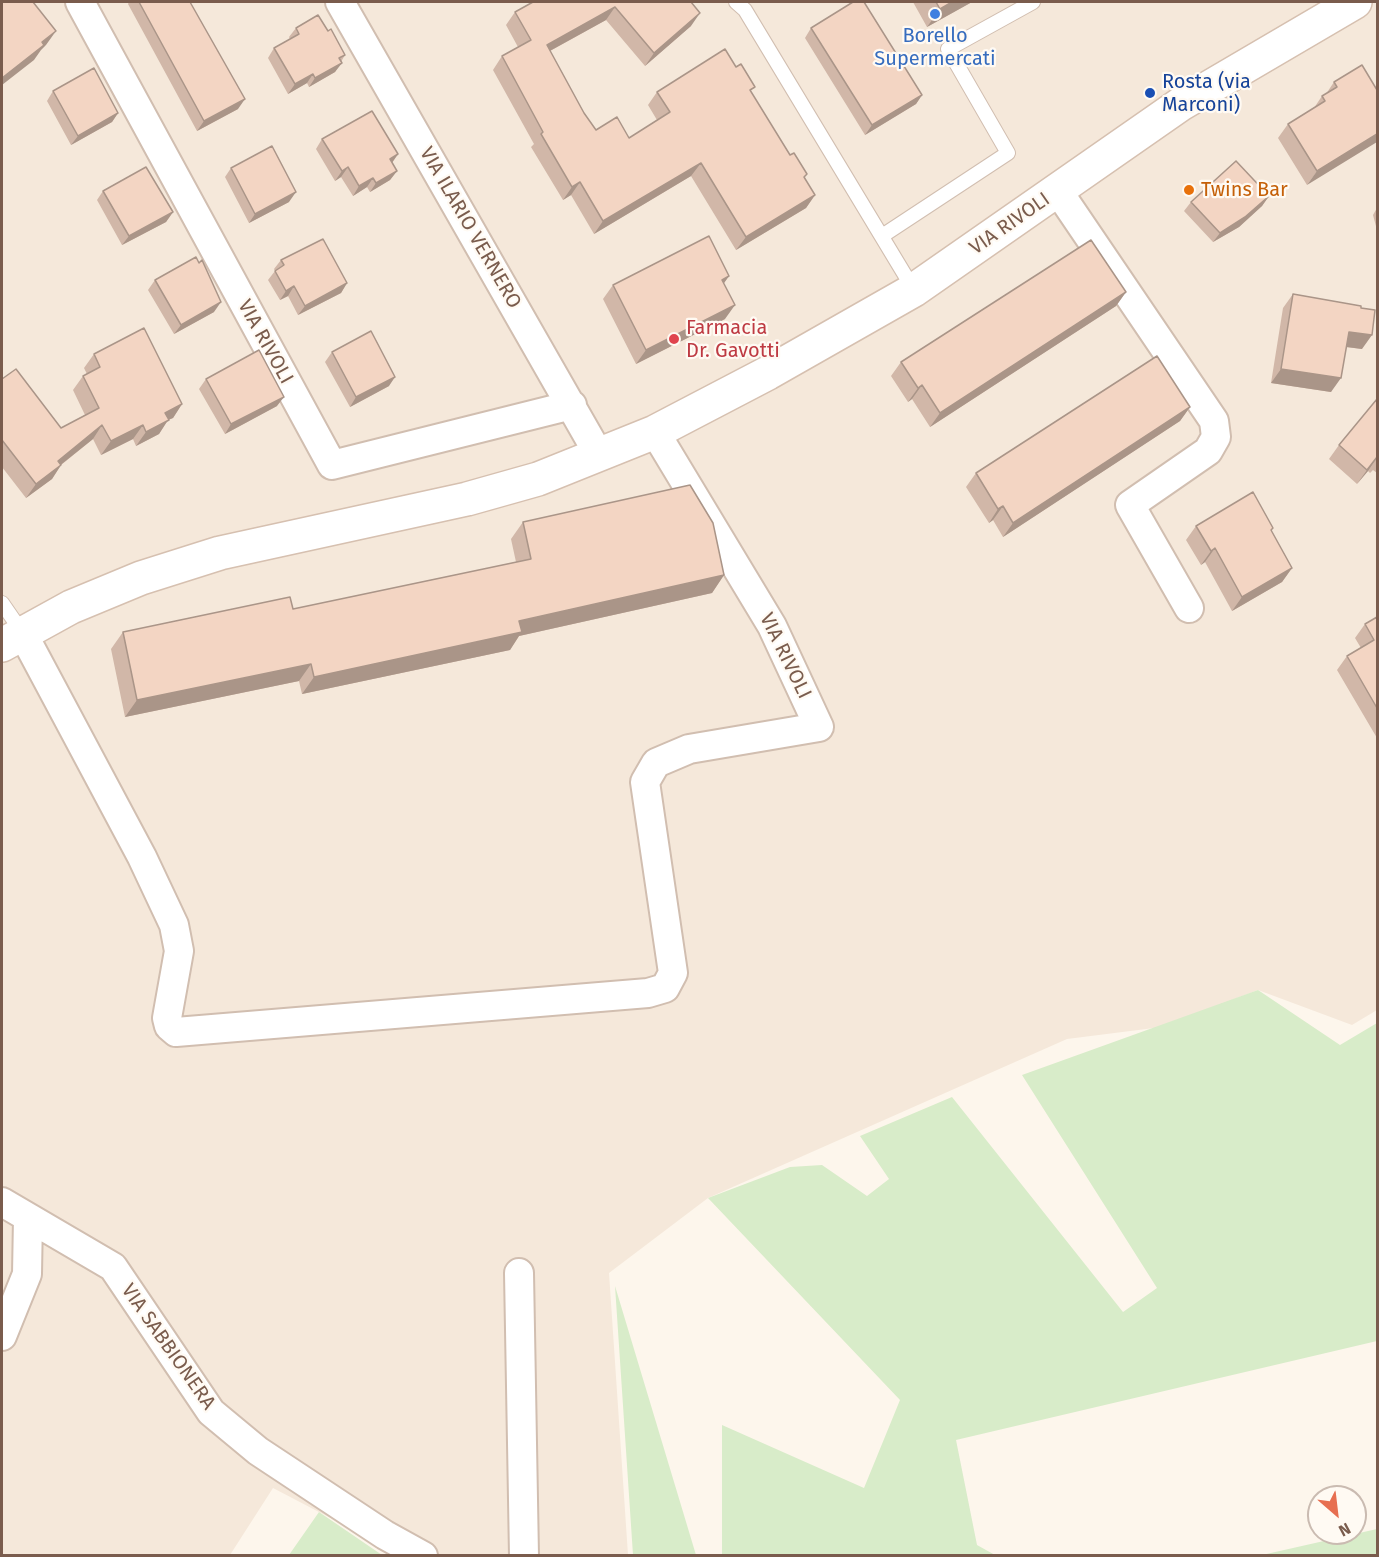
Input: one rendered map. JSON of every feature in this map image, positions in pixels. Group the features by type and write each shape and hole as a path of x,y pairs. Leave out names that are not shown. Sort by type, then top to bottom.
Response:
{"street":[{"name":"VIA RIVOLI","path":"80,2 332,465 572,405"},
{"name":"VIA ILARIO VERNERO","path":"340,2 599,455"},
{"name":"VIA RIVOLI","path":"655,432 772,626 819,727 689,749 656,763 645,782 673,973 665,988 648,993 176,1032 169,1026 167,1018 179,951 174,925 142,857 12,639 71,607 141,578 220,553 467,500 537,479 655,432 768,373 914,290 1181,104 1355,2"},
{"path":"1058,191 1214,421 1216,437 1209,452 1130,506 1189,608"},
{"name":"VIA SABBIONERA","path":"2,1202 113,1267 211,1412 258,1451 385,1535 423,1556"},
{"path":"2,1336 27,1274 28,1218"},
{"path":"519,1273 524,1556"}],"lane":[{"path":"736,2 745,10 914,290"},
{"path":"882,236 1008,153 948,49 1033,2"},
{"path":"2,603 12,639"}],"shaded area":[{"path":"2,2 1377,2 1377,1010 1352,1025 1258,990 1162,1027 1067,1039 708,1198 609,1273 628,1555 397,1555 273,1488 230,1555 2,1556"}],"green space":[{"path":"1258,990 1340,1045 1377,1023 1377,1341 956,1440 977,1545 995,1555 722,1555 722,1425 864,1488 900,1400 708,1198 790,1167 822,1165 867,1196 889,1179 860,1136 952,1097 1123,1312 1157,1288 1022,1075"},
{"path":"615,1286 696,1555 633,1555"},
{"path":"319,1512 382,1555 289,1555"},
{"path":"1377,1529 1377,1555 1262,1555 1307,1545 1367,1545 1367,1531"}],"building":[{"path":"2,2 33,2 56,31 42,42 44,45 2,78"},
{"path":"139,2 190,2 245,99 204,121"},
{"path":"533,2 691,2 700,13 654,53 615,7 547,45 584,113 596,130 617,117 629,138 670,112 657,92 725,49 736,67 741,64 755,87 750,90 790,155 794,153 807,174 804,177 815,195 746,237 701,163 603,221 580,182 572,187 541,134 543,132 502,56 531,40 515,12"},
{"path":"853,2 864,2 922,95 872,125 811,28"},
{"path":"936,2 952,2 940,9"},
{"path":"318,15 328,31 331,29 345,55 339,58 342,63 315,78 313,74 295,84 274,48 299,34 296,28"},
{"path":"1362,65 1377,90 1377,134 1317,171 1288,124 1325,101 1322,96 1337,87 1334,82"},
{"path":"94,68 118,113 78,136 53,91"},
{"path":"372,111 398,154 390,159 397,171 376,183 373,178 359,186 348,167 342,171 322,139"},
{"path":"272,146 296,192 255,214 231,168"},
{"path":"1236,161 1269,196 1245,217 1220,233 1191,202"},
{"path":"146,167 173,212 129,236 103,191"},
{"path":"709,236 729,276 722,280 735,305 646,350 613,285"},
{"path":"323,239 347,283 305,306 294,286 286,291 275,271 284,265 281,260"},
{"path":"1091,240 1126,292 940,413 922,385 918,388 901,362"},
{"path":"196,257 199,263 202,260 221,302 181,325 155,280"},
{"path":"1293,294 1375,310 1372,335 1349,332 1341,378 1281,369"},
{"path":"144,328 182,404 165,413 169,420 146,432 143,425 111,441 102,425 58,461 61,465 36,484 2,440 2,379 16,369 61,428 99,408 83,376 100,367 94,354"},
{"path":"371,331 395,377 356,397 332,352"},
{"path":"259,350 284,397 231,424 206,379"},
{"path":"1157,356 1190,407 1013,523 1003,506 998,509 976,473"},
{"path":"1377,399 1377,457 1367,470 1339,445"},
{"path":"690,485 713,523 724,575 519,621 522,632 314,677 311,664 137,700 123,632 290,597 293,609 531,559 523,522"},
{"path":"1253,492 1292,568 1242,597 1215,548 1211,551 1196,526"},
{"path":"1377,617 1377,708 1347,656 1374,640 1365,624"}],"place":[{"name":"Borello Supermercati","path":"935,14"},
{"name":"Rosta (via Marconi)","path":"1150,93"},
{"name":"Twins Bar","path":"1189,190"},
{"name":"Farmacia Dr. Gavotti","path":"674,339"}]}
